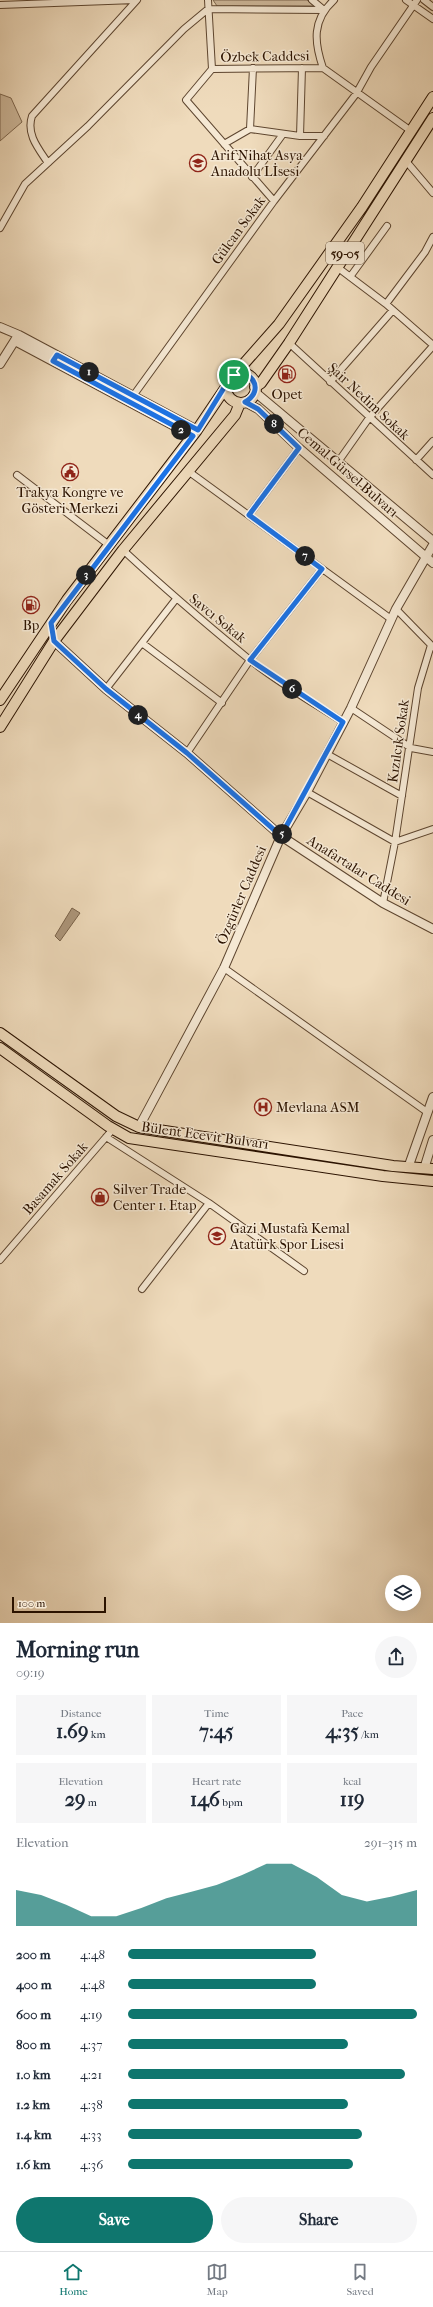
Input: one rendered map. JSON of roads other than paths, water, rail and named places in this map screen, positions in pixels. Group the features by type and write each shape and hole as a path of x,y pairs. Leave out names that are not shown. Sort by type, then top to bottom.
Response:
{"main road":[{"path":"0,700 51,623 195,433 234,375 278,324 362,207 433,97"},
{"name":"59-05","path":"255,389 261,383 289,343 433,118"},
{"path":"0,727 54,641 123,550 243,403 253,396 255,389 254,382 247,375 234,375"},
{"path":"226,387 231,400 243,403"},
{"path":"0,1033 116,1116 138,1127 408,1168 428,1169"},
{"name":"Bülent Ecevit Bulvarı","path":"0,1048 113,1129 130,1138 383,1176 433,1181"}],"street":[{"path":"0,5 136,0"},
{"path":"48,163 30,132 29,124 32,116 136,0"},
{"path":"208,0 212,69"},
{"path":"312,0 324,10"},
{"path":"323,68 315,44 319,23 324,10 334,0"},
{"path":"406,0 416,3 433,19"},
{"path":"424,0 433,6"},
{"name":"Gülcan Sokak","path":"133,396 274,201 356,94 371,67 416,3"},
{"path":"0,228 25,184 88,126 184,29 208,9 324,10"},
{"path":"250,129 253,68"},
{"path":"300,136 302,68"},
{"name":"Özbek Caddesi","path":"224,144 186,100 212,69 323,68 356,94 411,131"},
{"path":"274,201 224,144 250,129 300,136 324,136"},
{"path":"252,177 283,134"},
{"path":"406,161 433,193"},
{"path":"350,277 387,226"},
{"path":"386,304 425,252 433,238"},
{"path":"337,267 386,304 433,346 369,418 338,462"},
{"path":"330,382 393,310"},
{"path":"0,327 17,338 195,433"},
{"path":"0,364 17,338"},
{"name":"Şair Nedim Sokak","path":"289,343 369,418 433,475"},
{"path":"55,358 133,396 195,433"},
{"name":"Cemal Gürsel Bulvarı","path":"255,389 338,462 433,541"},
{"name":"Cemal Gürsel Bulvarı","path":"243,403 258,409 299,448 430,560"},
{"path":"416,460 433,441"},
{"path":"249,515 299,448"},
{"path":"188,471 391,619"},
{"path":"17,475 109,545"},
{"name":"Özgürler Caddesi","path":"138,1127 224,968 281,836 307,792 351,708 396,609 430,560 433,545"},
{"name":"Savcı Sokak","path":"123,550 176,599 212,626 250,660 343,722"},
{"path":"187,753 250,660 322,569"},
{"path":"106,689 176,599"},
{"path":"396,609 432,646"},
{"path":"51,623 54,641"},
{"name":"Anafartalar Caddesi","path":"54,641 106,689 187,753 281,836 383,903 433,929"},
{"path":"142,643 222,703"},
{"name":"Kızılcık Sokak","path":"383,903 395,842 418,688 432,646"},
{"path":"351,708 410,748 433,752"},
{"path":"327,754 402,796"},
{"path":"307,792 395,842 433,829"},
{"path":"224,968 427,1112"},
{"path":"408,1168 433,1097"},
{"name":"Basamak Sokak","path":"0,1260 113,1129"},
{"path":"106,1137 209,1203 304,1271"},
{"path":"428,1169 433,1140"},
{"path":"142,1289 209,1203"}],"place":[{"name":"Arif Nihat Asya Anadolu Lİsesi","path":"198,163"},
{"name":"Opet","path":"287,374"},
{"name":"Trakya Kongre ve Gösteri Merkezi","path":"70,472"},
{"name":"Bp","path":"31,605"},
{"name":"Mevlana ASM","path":"263,1107"},
{"name":"Silver Trade Center 1. Etap","path":"100,1197"},
{"name":"Gazi Mustafa Kemal Atatürk Spor Lisesi","path":"217,1236"}]}
